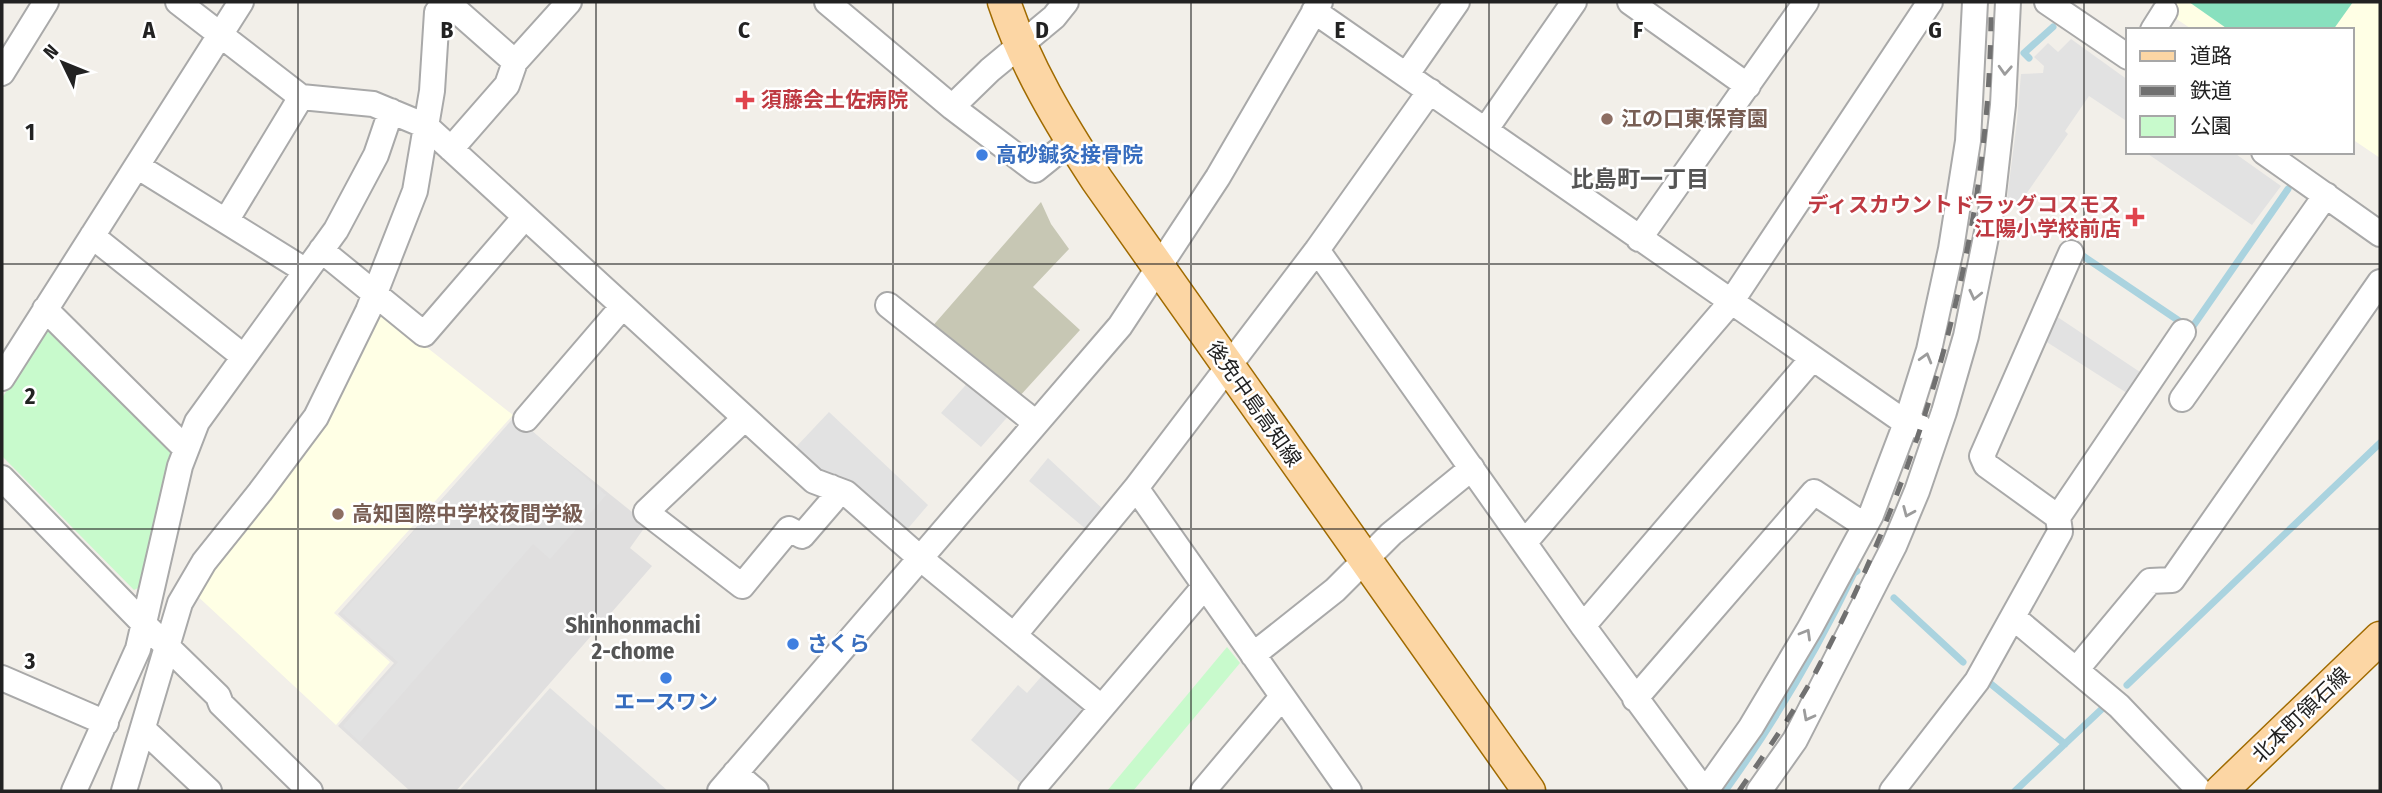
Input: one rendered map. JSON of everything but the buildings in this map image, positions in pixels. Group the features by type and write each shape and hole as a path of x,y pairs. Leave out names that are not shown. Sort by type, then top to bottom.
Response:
{"main road":[{"name":"後免中島高知線","path":"1004,2 1021,46 1071,141 1229,369 1529,791"},
{"name":"北本町領石線","path":"2221,791 2380,638"}],"street":[{"path":"2,73 46,2"},
{"path":"178,2 301,97 373,104 426,126 814,481 846,493 920,558 1101,706"},
{"path":"2,378 241,2"},
{"path":"124,791 180,603 204,562 316,417 374,295 415,191 432,91 437,12 447,2 515,62"},
{"path":"451,149 507,85 515,62 569,2"},
{"path":"827,2 952,107 1035,170 1071,141"},
{"path":"952,107 990,70 1054,18 1066,2"},
{"path":"1407,74 1457,2"},
{"path":"1486,129 1574,2"},
{"path":"1630,2 1748,86"},
{"path":"1639,239 1806,2"},
{"path":"1525,542 1731,302 1930,2"},
{"path":"1317,250 1702,790 1712,782 1751,727 1810,628 1871,515 1906,423 1929,350 1951,249 1968,141 1975,2"},
{"path":"1759,791 1795,740 1840,656 1894,546 1938,430 1966,336 1980,274 2003,104 2008,2"},
{"path":"756,791 728,782 1120,326 1218,177 1317,6 1430,91 1812,359 1906,423 1938,430"},
{"path":"2063,6 2126,55"},
{"path":"1016,634 1229,369 1430,91"},
{"path":"226,221 301,97"},
{"path":"74,791 138,649 180,466 197,422 336,230 376,155 391,111"},
{"path":"2267,154 2380,234"},
{"path":"137,166 306,271"},
{"path":"2182,399 2326,195"},
{"path":"321,250 424,334 525,217"},
{"path":"92,236 244,357"},
{"path":"2058,517 1986,465 1982,457 2071,253"},
{"path":"2076,670 2150,581 2172,580 2380,282"},
{"path":"888,305 1036,424"},
{"path":"526,419 623,306"},
{"path":"45,309 186,449"},
{"path":"1892,791 1978,681 2060,532 2058,517 2183,332"},
{"path":"1583,626 1812,359"},
{"path":"746,418 646,512 742,586 789,529 802,536 833,500 831,487"},
{"path":"1253,655 1335,590 1391,534 1472,468"},
{"path":"2,478 218,696 221,704 310,791"},
{"path":"1136,488 1346,790"},
{"path":"1635,699 1814,492 1864,525"},
{"path":"1031,791 1204,587"},
{"path":"2014,618 2119,706 2200,791"},
{"path":"2,678 106,723"},
{"path":"1203,791 1282,697"},
{"path":"144,730 209,791"}],"shaded area":[{"path":"2151,2 2380,2 2380,158 2354,140 2354,28 2190,28"},
{"path":"2071,39 2126,79 2126,121 2089,96 2065,131 2068,134 2017,207 2007,199 2021,74 2043,73 2044,66 2034,57 2048,43 2058,52"},
{"path":"2148,154 2236,154 2281,186 2252,225"},
{"path":"1041,202 1051,224 1069,249 1033,287 1080,330 1018,398 930,329"},
{"name":"高知国際中学校夜間学級","path":"378,309 513,415 334,613 390,662 336,725 193,592"},
{"path":"2053,314 2143,374 2130,395 2042,339"},
{"path":"971,379 1011,413 981,447 941,413"},
{"path":"829,412 928,505 905,532 824,474 795,448"},
{"path":"515,416 606,495 550,559 533,544 360,742 343,726 398,662 342,613"},
{"path":"515,418 647,524 630,548 652,566 456,791 410,791 338,726 394,663 338,614"},
{"path":"1048,458 1105,511 1088,531 1029,481"},
{"path":"1047,670 1088,709 1023,785 971,740 1018,685 1027,693"},
{"path":"550,688 668,791 459,791"}],"green space":[{"path":"2189,2 2353,2 2334,28 2226,28"},
{"path":"47,328 57,329 167,442 173,454 142,586 134,590 2,456 2,398"},
{"path":"1227,647 1240,663 1133,791 1107,791"}],"waterway":[{"path":"2029,58 2024,53 2053,27"},
{"path":"2083,256 2191,329 2288,189"},
{"path":"2127,685 2380,443"},
{"path":"1725,791 1794,685 1857,571"},
{"path":"1894,598 1963,662"},
{"path":"1986,680 2065,744"},
{"path":"2015,791 2105,706"}],"railway":[{"path":"1739,791 1793,712 1821,662 1859,585 1922,425 1966,258 1980,173 1988,88 1991,2"}],"place":[{"name":"須藤会土佐病院","path":"745,100"},
{"name":"江の口東保育園","path":"1607,119"},
{"name":"高砂鍼灸接骨院","path":"982,155"},
{"name":"ディスカウントドラッグコスモス 江陽小学校前店","path":"2135,217"},
{"name":"高知国際中学校夜間学級","path":"338,514"},
{"name":"さくら","path":"793,644"},
{"name":"エースワン","path":"666,678"}],"district":[{"name":"比島町一丁目","path":"1640,179"},
{"name":"Shinhonmachi 2-chome","path":"633,638"}]}
